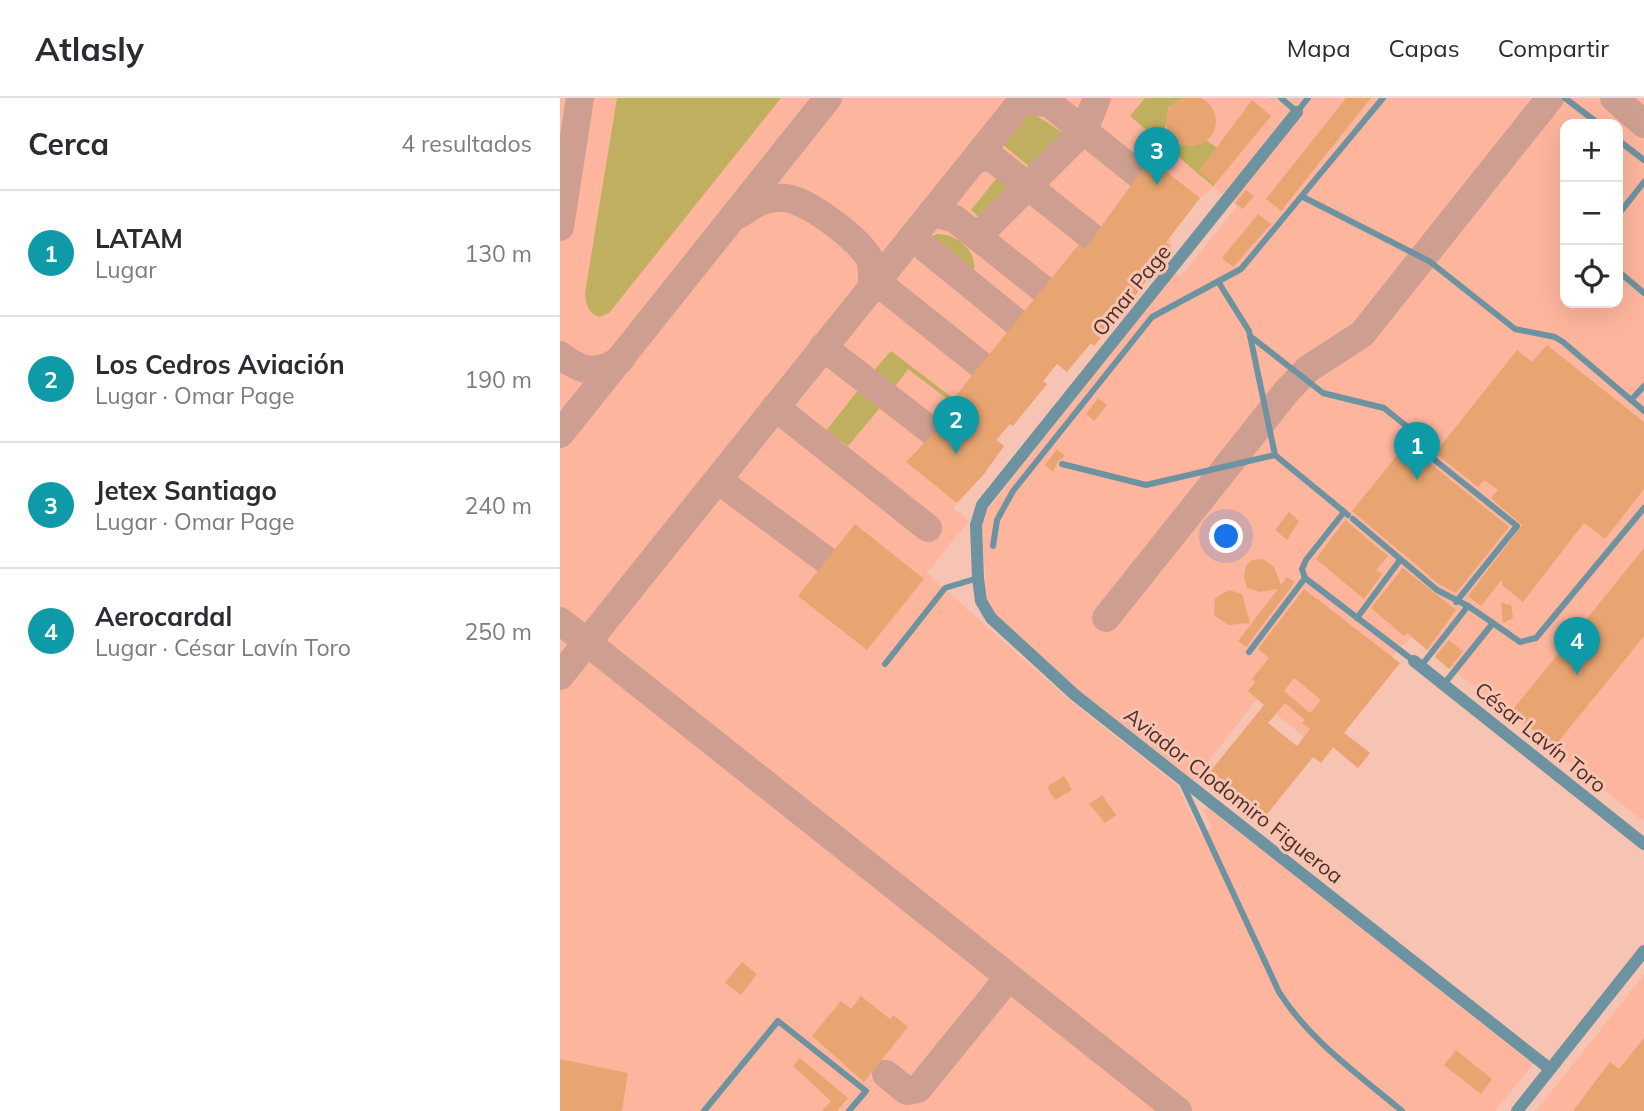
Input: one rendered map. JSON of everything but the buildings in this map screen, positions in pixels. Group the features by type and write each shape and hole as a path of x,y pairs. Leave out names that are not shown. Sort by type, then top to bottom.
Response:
{"street":[{"name":"Omar Page","path":"982,505 1297,112"},
{"name":"Aviador Clodomiro Figueroa","path":"982,505 976,525 978,578 981,601 991,618 1075,695 1550,1069"},
{"name":"César Lavín Toro","path":"1417,663 1644,844"},
{"path":"1517,1111 1644,951"}],"lane":[{"path":"1280,98 1297,112"},
{"name":"Omar Page","path":"1297,112 1308,98"},
{"path":"993,546 997,520 1013,491 1152,317 1241,269 1383,98"},
{"path":"1566,98 1592,119"},
{"path":"1623,143 1644,160"},
{"path":"1623,209 1644,182"},
{"path":"1303,197 1429,261 1515,329 1555,337 1563,342 1644,411"},
{"path":"1623,275 1644,293"},
{"path":"1219,282 1250,336 1275,455 1437,590 1468,606 1520,642 1536,638 1644,508"},
{"path":"1250,336 1323,393 1384,408 1420,436 1431,457 1517,526 1456,602"},
{"path":"1631,400 1644,386"},
{"path":"1062,464 1146,485 1275,455"},
{"path":"1348,515 1306,560 1302,569 1305,578 1357,618 1417,663 1468,606"},
{"path":"1357,618 1400,560"},
{"path":"885,664 945,588 978,578"},
{"path":"1249,652 1305,578"},
{"path":"1444,684 1493,623"},
{"path":"1180,777 1279,992 1294,1016 1314,1037 1402,1111"},
{"path":"704,1111 778,1021 866,1091 849,1111"}],"shaded area":[{"path":"560,98 1644,98 1644,822 1412,637 1392,656 1344,732 1370,753 1358,768 1333,748 1321,763 1304,737 1257,699 1194,780 1075,687 996,616 987,603 982,527 984,514 1175,273 1180,277 1237,206 1214,187 1200,198 1171,236 1171,247 1094,346 1090,343 1056,362 1044,381 1047,384 1013,426 1009,424 997,439 1004,446 984,474 953,508 969,521 927,573 1068,699 1178,786 1200,834 1212,828 1203,809 1208,808 1533,1064 1495,1111 560,1111"},
{"path":"617,98 781,98 609,313 599,317 588,308 585,293"},
{"path":"1145,98 1184,98 1169,107 1165,128 1177,144 1194,146 1206,140 1217,148 1199,171 1215,184 1213,186 1130,116"},
{"path":"1029,111 1065,134 1031,168 1002,144"},
{"path":"996,179 1010,190 982,220 971,210"},
{"path":"937,234 958,240 969,250 974,272 930,237"},
{"path":"891,351 954,399 950,401 908,369 891,392 870,375"},
{"path":"859,389 879,405 879,409 848,446 826,431"},
{"path":"1644,975 1644,1111 1536,1111 1620,1005"}],"taxiway":[{"path":"560,227 580,98"},
{"path":"560,434 828,98"},
{"path":"560,676 1024,98"},
{"path":"978,236 1084,130 1097,98"},
{"path":"1106,618 1287,391 1308,369 1362,334 1550,98"},
{"path":"1614,98 1644,124"},
{"path":"1023,99 1050,104 1138,174"},
{"path":"976,160 985,157 995,160 1093,238"},
{"path":"740,214 772,198 785,198 806,205 831,221 863,250 871,262 871,290"},
{"path":"932,212 955,219 1043,289"},
{"path":"912,237 1016,322"},
{"path":"877,282 981,365"},
{"path":"823,347 934,433"},
{"path":"560,355 575,365 590,370 604,368 621,359"},
{"path":"775,407 928,528"},
{"path":"718,480 826,560"},
{"path":"560,621 1178,1111"},
{"path":"886,1074 907,1091 918,1089 1009,977"}],"place":[{"name":"Jetex Santiago","path":"1157,185"},
{"name":"Los Cedros Aviación","path":"956,454"},
{"name":"LATAM","path":"1417,480"},
{"name":"Aerocardal","path":"1577,675"}]}
